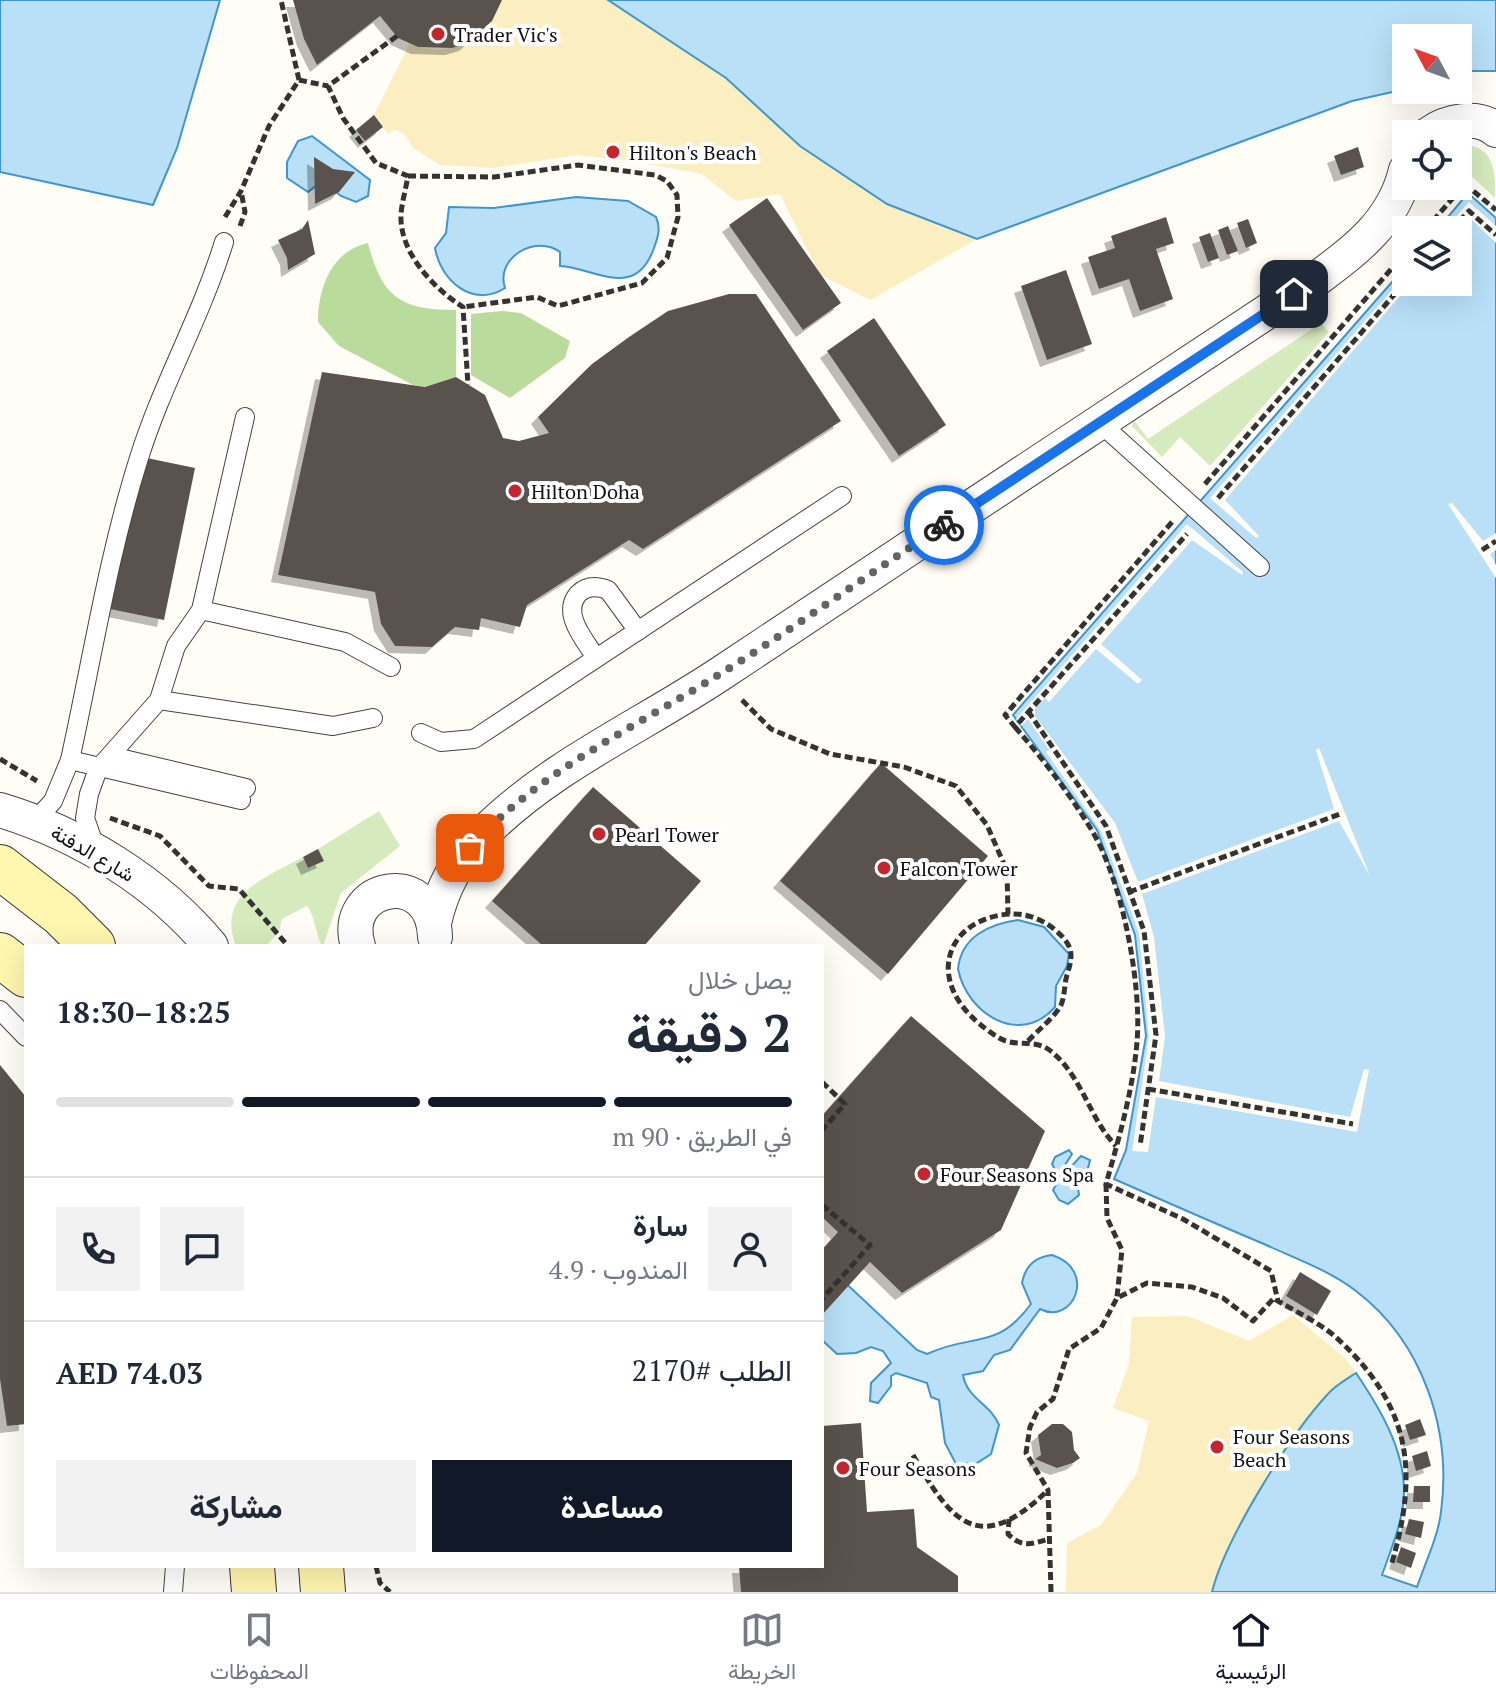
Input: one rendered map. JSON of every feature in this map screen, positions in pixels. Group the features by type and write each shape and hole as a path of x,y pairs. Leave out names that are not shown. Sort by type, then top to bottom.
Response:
{"main road":[{"path":"0,867 61,914 91,944"},
{"path":"0,955 24,973"},
{"path":"252,1568 254,1592"},
{"path":"321,1568 323,1592"}],"street":[{"path":"1472,122 1491,125 1496,130"},
{"path":"433,934 442,891 458,863 513,807 585,757 718,675 1100,423 1354,251 1391,210 1395,200"},
{"name":"شارع الدفنة","path":"0,810 35,821 100,853 135,876 209,944"},
{"path":"352,941 360,910 375,896 385,892 406,892 458,863"},
{"path":"406,892 427,907 433,934"}],"lane":[{"path":"35,821 53,801 70,760 134,475 155,415 203,305 224,242"},
{"path":"100,853 87,831 85,818 104,762 159,700 176,646 201,610 245,417"},
{"path":"1100,423 1260,567"},
{"path":"421,733 441,742 474,739 842,496"},
{"path":"596,658 572,613 572,604 583,590 591,587 608,590 638,631"},
{"path":"201,610 345,642 391,667"},
{"path":"159,700 333,726 373,718"},
{"path":"70,760 104,762 243,794"},
{"path":"0,1010 24,1035"},
{"path":"173,1592 175,1568"}],"path":[{"path":"224,242 227,209 241,191 269,126 299,80 281,0"},
{"path":"299,80 328,86 397,36"},
{"path":"328,86 343,118 376,163 408,176 494,177 578,165 655,175 667,181 677,195 678,217 667,258 642,283 558,306 537,297 463,307 443,294 410,254 400,217 408,176"},
{"path":"1437,216 1465,184 1496,210"},
{"path":"1464,216 1469,211 1496,235"},
{"path":"1218,498 1393,296"},
{"path":"463,307 468,385"},
{"path":"1051,1592 1048,1490 1026,1453 1030,1427 1037,1412 1053,1399 1069,1349 1101,1328 1117,1298 1122,1250 1107,1218 1106,1184 1117,1147 1137,1042 1137,1005 1127,921 1093,832 1017,725 1189,531"},
{"path":"1482,550 1496,541"},
{"path":"718,675 771,729 830,754 904,767 956,786 987,825 1007,871 1008,914"},
{"path":"1028,711 1106,826 1144,931 1156,1035 1140,1146"},
{"path":"1129,892 1340,814"},
{"path":"1028,1041 1061,1004 1073,953 1067,940 1049,925 1025,915 1008,914 976,922 950,949 947,981 971,1016 1006,1041 1028,1041 1050,1050 1078,1080 1100,1130 1117,1147"},
{"path":"824,1084 845,1104 824,1128"},
{"path":"1148,1089 1353,1124"},
{"path":"1106,1184 1183,1219 1271,1271 1278,1301"},
{"path":"824,1207 870,1245 824,1297"},
{"path":"1117,1298 1147,1283 1192,1287 1223,1298 1253,1321 1274,1298 1339,1339 1377,1383 1394,1417 1407,1456 1405,1517 1391,1566"},
{"path":"913,1455 942,1505 963,1522 980,1527 1009,1519 1048,1490"},
{"path":"1009,1519 1008,1534 1017,1543 1029,1545 1049,1539"},
{"path":"376,1568 380,1583 390,1592"}],"green space":[{"path":"1472,146 1479,148 1490,160 1495,177 1495,198 1472,177"},
{"path":"368,243 380,277 397,297 421,307 456,310 456,377 425,387 413,385 339,346 318,322 324,284 336,262 356,247"},
{"path":"521,313 570,341 565,358 510,398 471,375 471,314"},
{"path":"1321,323 1329,332 1210,466 1180,437 1162,457 1132,426 1134,420 1148,439"},
{"path":"379,811 400,846 341,893 324,944 307,906 282,919 279,932 268,944 236,944 232,928 238,901 260,881 303,857 308,868 323,861 318,849"}],"sand":[{"name":"Hilton's Beach","path":"502,0 608,0 726,78 800,146 887,204 977,239 870,300 819,274 780,194 736,201 702,174 577,155 493,168 440,165 413,148 404,133 394,130 388,134 374,115 410,43 439,50 453,48 477,35"},
{"name":"Four Seasons Beach","path":"1293,1315 1345,1358 1356,1373 1328,1393 1311,1416 1231,1543 1213,1592 1066,1592 1067,1543 1101,1525 1137,1473 1149,1421 1113,1408 1129,1364 1132,1317 1187,1316 1249,1341"}],"water":[{"path":"0,0 220,0 177,148 153,205 0,172"},
{"path":"608,0 1496,0 1496,71 1472,71 1472,24 1392,24 1392,92 1352,101 977,239 887,204 800,146 726,78"},
{"path":"312,136 370,180 368,196 356,202 341,196 322,181 308,192 287,178 287,162 298,141"},
{"path":"576,197 628,201 656,217 658,237 646,264 625,278 613,278 560,266 560,252 539,246 519,252 511,259 503,277 505,288 481,295 460,288 438,260 435,248 446,233 449,207 494,208"},
{"path":"1472,197 1496,218 1496,1592 1212,1592 1244,1517 1295,1435 1330,1392 1356,1373 1389,1429 1403,1475 1402,1513 1382,1575 1417,1587 1441,1512 1442,1450 1437,1419 1428,1390 1399,1336 1356,1291 1311,1265 1114,1179 1126,1150 1146,1036 1135,935 1097,830 1013,715 1392,282 1392,296 1472,296 1472,216 1449,216 1462,200 1472,200"},
{"path":"1018,920 1044,927 1069,954 1067,966 1056,986 1055,1007 1041,1019 1026,1024 997,1020 983,1011 963,985 958,969 965,948 978,934"},
{"path":"1069,1150 1072,1154 1065,1165 1067,1171 1081,1156 1090,1160 1086,1176 1077,1181 1079,1195 1068,1204 1059,1200 1053,1190 1060,1179 1052,1164 1055,1157"},
{"path":"1052,1255 1066,1262 1074,1272 1076,1294 1062,1310 1052,1312 1040,1309 1010,1350 994,1355 983,1371 963,1375 969,1390 999,1425 991,1454 977,1463 956,1464 945,1443 939,1400 931,1397 927,1383 896,1373 891,1376 891,1386 878,1403 870,1401 871,1383 891,1363 883,1351 871,1347 856,1353 837,1354 824,1342 824,1263 917,1350 927,1354 995,1335 1018,1319 1031,1304 1022,1283 1023,1277 1028,1267"}],"pier":[{"path":"1469,202 1496,226 1496,243 1472,220 1472,216 1456,216"},
{"path":"1392,290 1392,296 1400,296 1225,500 1259,536 1256,538 1210,498"},
{"path":"1452,503 1483,541 1496,533 1496,550 1490,554 1496,565 1496,578 1448,504"},
{"path":"1187,524 1243,572 1242,575 1192,540 1101,644 1142,680 1138,684 1096,649 1049,702 1045,698 1035,708 1035,716 1115,823 1138,882 1334,809 1316,750 1319,748 1370,876 1339,821 1142,894 1154,937 1165,1036 1159,1081 1350,1117 1364,1069 1369,1070 1357,1132 1156,1097 1148,1152 1132,1151 1149,1036 1139,933 1101,831 1046,752 1049,750 1028,719 1021,726 1016,719"}],"building":[{"name":"Trader Vic's","path":"293,0 502,0 492,21 466,44 452,48 418,47 398,38 380,16 317,65 304,39"},
{"path":"374,115 383,127 365,141 356,130"},
{"path":"1358,147 1364,167 1341,175 1334,156"},
{"path":"314,157 333,169 355,172 339,192 315,204"},
{"path":"767,198 841,303 803,330 729,225"},
{"path":"1166,217 1174,243 1156,249 1173,299 1140,311 1129,279 1099,289 1088,257 1115,248 1111,236"},
{"path":"1248,219 1257,243 1246,248 1237,223"},
{"path":"308,220 315,254 288,270 287,258 278,240 302,229"},
{"path":"1228,226 1238,251 1227,255 1218,230"},
{"path":"1210,233 1219,258 1208,262 1199,237"},
{"path":"1066,270 1092,344 1047,360 1021,286"},
{"name":"Hilton Doha","path":"729,294 756,294 841,421 643,549 629,540 527,605 520,627 481,618 479,630 455,627 432,647 395,646 381,624 375,592 278,575 322,372 425,387 456,377 485,395 503,438 519,441 549,433 538,417 592,364 629,337 668,311"},
{"path":"874,318 946,425 899,456 827,351"},
{"path":"142,457 195,468 164,620 110,609"},
{"name":"Falcon Tower","path":"881,763 988,856 888,974 780,881"},
{"name":"Pearl Tower","path":"593,787 701,881 646,944 541,944 492,901"},
{"path":"318,849 324,861 308,868 303,857"},
{"name":"Four Seasons Spa","path":"911,1016 1045,1131 1001,1230 902,1293 870,1262 824,1313 824,1248 838,1232 824,1219 824,1114"},
{"path":"0,1065 24,1095 24,1424 7,1426 0,1379"},
{"path":"1300,1272 1331,1291 1317,1315 1286,1296"},
{"path":"1420,1419 1426,1435 1410,1440 1405,1425"},
{"name":"Four Seasons","path":"861,1423 867,1512 914,1509 917,1547 958,1576 958,1592 741,1592 739,1568 824,1568 824,1426"},
{"path":"1052,1424 1063,1424 1072,1432 1074,1450 1080,1458 1073,1463 1057,1468 1035,1459 1041,1455 1038,1435"},
{"path":"1427,1451 1431,1466 1416,1471 1412,1456"},
{"path":"1414,1486 1430,1486 1430,1502 1413,1502"},
{"path":"1409,1519 1424,1522 1421,1538 1405,1534"},
{"path":"1401,1547 1416,1553 1411,1568 1396,1562"}],"way so far":[{"path":"470,848 513,807 585,757 718,675 944,525"}],"place":[{"name":"Trader Vic's","path":"438,34"},
{"name":"Hilton's Beach","path":"613,152"},
{"name":"Hilton Doha","path":"515,491"},
{"name":"Pearl Tower","path":"599,834"},
{"name":"Falcon Tower","path":"884,868"},
{"name":"Four Seasons Spa","path":"924,1174"},
{"name":"Four Seasons Beach","path":"1217,1447"},
{"name":"Four Seasons","path":"843,1468"}],"route":[{"path":"944,525 1294,294"}]}
